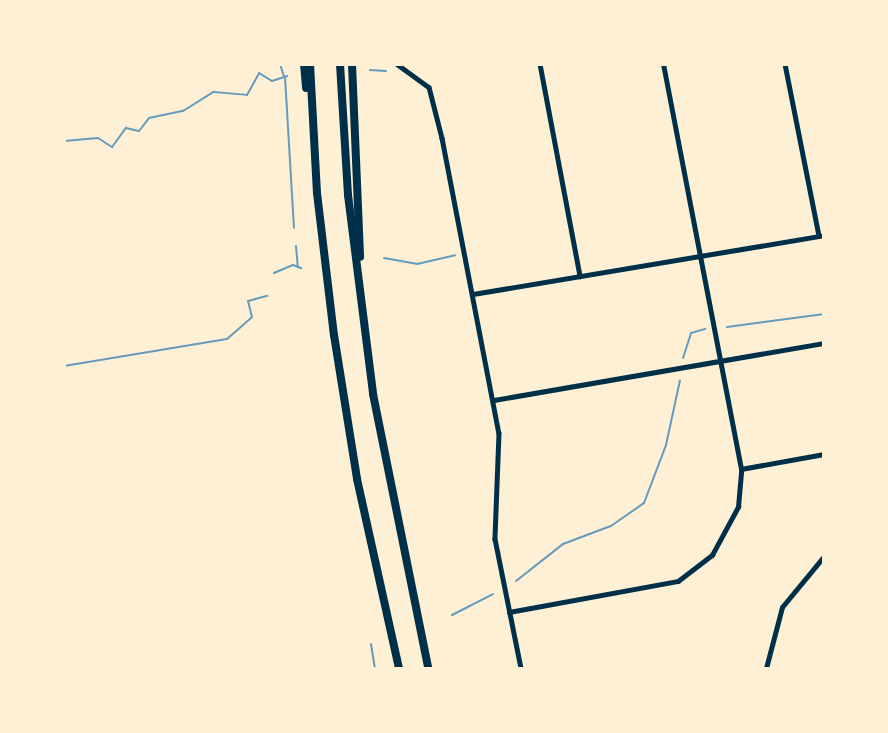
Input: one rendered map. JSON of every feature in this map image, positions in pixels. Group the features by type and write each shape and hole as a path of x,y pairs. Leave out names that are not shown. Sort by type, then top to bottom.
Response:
{"highway":[{"path":"304,64 317,193 353,455 399,669"},
{"path":"310,64 317,193"},
{"path":"340,64 362,306 384,464 428,669"},
{"path":"352,64 362,306"}],"street":[{"path":"397,64 432,92 494,400 501,458 495,539 521,669"},
{"path":"540,64 580,276"},
{"path":"509,612 653,589 690,574 730,530 741,495 741,469 663,64"},
{"path":"473,294 821,235 786,64"},
{"path":"494,400 824,343"},
{"path":"741,469 824,454"},
{"path":"766,669 782,607 824,556"}],"waterway":[{"path":"280,64 284,76"},
{"path":"370,70 386,71"},
{"path":"64,141 98,138 112,147 126,128 139,131 149,118 183,111 214,92 247,95 259,73 272,81 287,76"},
{"path":"285,77 294,228"},
{"path":"296,246 298,267"},
{"path":"384,258 417,264 455,255"},
{"path":"274,273 293,265 301,268"},
{"path":"64,366 227,339 252,317 248,301 267,296"},
{"path":"727,327 824,314"},
{"path":"683,358 691,333 705,329"},
{"path":"516,581 563,544 611,526 644,503 666,445 680,380"},
{"path":"452,615 493,594"},
{"path":"371,644 375,668"}]}
